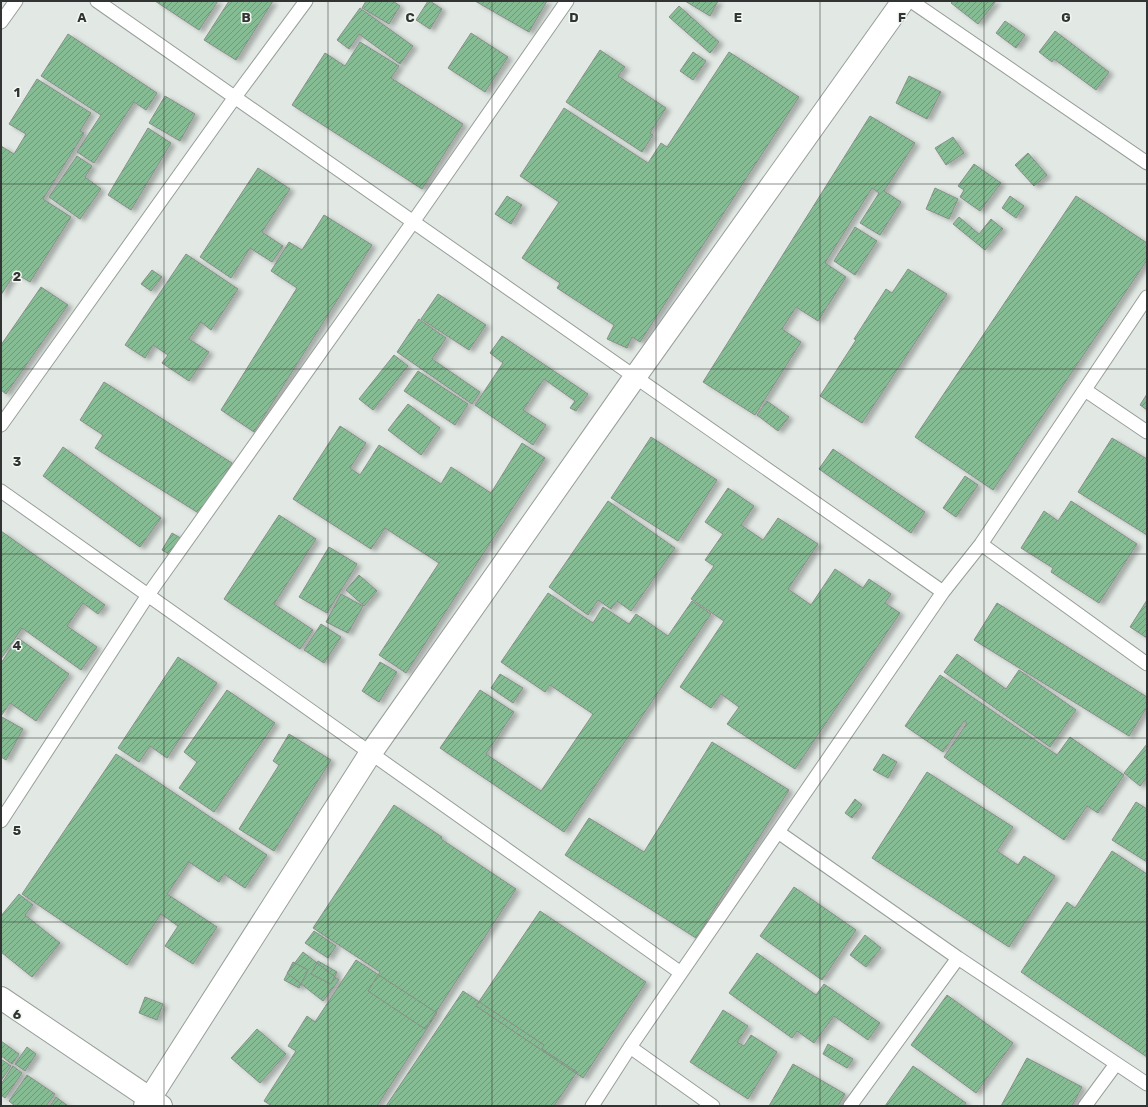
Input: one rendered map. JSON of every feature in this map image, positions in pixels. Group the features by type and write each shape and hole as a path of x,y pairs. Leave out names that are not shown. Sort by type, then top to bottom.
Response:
{"street":[{"path":"1,998 152,1104 370,754 634,377 903,1"}],"lane":[{"path":"1,22 16,1"},
{"path":"97,1 943,592"},
{"path":"1,425 235,97 306,1"},
{"path":"1,821 148,595 413,222 567,1"},
{"path":"911,1 1147,163"},
{"path":"592,1106 630,1047 943,592 981,544 1147,297"},
{"path":"1085,390 1147,432"},
{"path":"1,491 681,974"},
{"path":"981,544 1147,664"},
{"path":"778,832 958,958 1147,1084"},
{"path":"850,1106 958,958"},
{"path":"630,1047 713,1106"},
{"path":"1085,1106 1116,1064"}],"building":[{"path":"155,1 218,1 199,30"},
{"path":"229,1 273,1 236,60 204,40"},
{"path":"366,1 393,1 400,6 389,24 362,8"},
{"path":"428,1 442,9 430,29 416,20"},
{"path":"475,1 547,1 529,32"},
{"path":"685,1 718,1 710,16"},
{"path":"953,1 996,1 978,24 951,3"},
{"path":"679,6 719,42 710,53 669,17"},
{"path":"360,8 413,46 400,64 359,34 349,49 337,40"},
{"path":"1005,21 1025,35 1016,48 996,33"},
{"path":"1055,31 1109,72 1096,90 1054,59 1052,62 1039,52"},
{"path":"471,33 508,57 485,92 448,68"},
{"path":"68,34 157,93 146,110 134,102 94,163 77,152 101,115 41,76"},
{"path":"360,42 399,66 391,78 463,124 422,189 292,105 325,53 345,66"},
{"path":"600,50 625,67 618,76 666,108 650,133 653,135 642,152 566,102"},
{"path":"693,52 706,61 693,80 680,71"},
{"path":"729,52 799,97 640,342 632,337 627,348 607,339 614,325 557,288 560,283 522,258 559,202 520,176 564,108 648,163 661,143 667,147"},
{"path":"909,76 941,92 927,119 896,103"},
{"path":"37,79 91,113 80,131 84,133 43,199 71,217 30,282 15,273 1,295 1,146 14,154 26,134 9,124"},
{"path":"165,96 195,114 180,141 149,123"},
{"path":"870,116 915,143 884,191 901,202 880,235 860,223 879,193 872,188 825,263 846,277 818,321 796,307 782,329 801,342 755,415 703,382"},
{"path":"148,128 171,143 131,210 108,195"},
{"path":"953,137 964,153 946,165 935,148"},
{"path":"1028,153 1047,175 1034,186 1015,165"},
{"path":"77,156 92,166 85,177 101,189 80,219 49,197"},
{"path":"974,164 1001,183 980,211 960,197 964,190 958,186"},
{"path":"258,168 290,189 262,232 283,246 272,262 250,248 231,278 200,257"},
{"path":"935,188 958,199 949,219 926,209"},
{"path":"507,196 522,205 511,224 495,214"},
{"path":"1010,196 1024,206 1016,218 1002,208"},
{"path":"1076,196 1147,243 1147,260 993,490 915,437"},
{"path":"324,215 372,245 254,432 221,410 297,288 271,271 289,242 302,250"},
{"path":"959,217 979,234 991,219 1003,229 985,250 953,224"},
{"path":"855,227 877,241 855,275 834,261"},
{"path":"186,254 238,289 211,330 201,322 189,339 209,352 189,381 162,363 168,355 153,345 145,358 125,345"},
{"path":"908,269 947,294 862,423 820,396 856,340 854,339 886,289 892,293"},
{"path":"152,270 162,277 151,291 141,284"},
{"path":"41,287 68,305 6,394 1,390 1,345"},
{"path":"438,294 486,325 469,350 421,319"},
{"path":"419,319 446,338 432,359 480,392 472,404 397,352"},
{"path":"502,336 588,394 576,411 570,408 575,401 544,379 523,410 546,425 533,445 475,405 503,363 490,353"},
{"path":"394,355 408,366 373,410 359,399"},
{"path":"418,371 468,404 455,425 404,391"},
{"path":"104,382 232,463 200,514 95,448 103,435 80,420"},
{"path":"1147,394 1147,410 1140,405"},
{"path":"767,401 789,417 778,431 757,415"},
{"path":"408,404 440,428 421,455 388,430"},
{"path":"340,426 366,443 350,468 360,475 379,445 441,484 451,467 491,493 522,443 545,458 406,673 379,655 439,563 385,528 371,549 293,499"},
{"path":"651,437 717,480 678,541 611,498"},
{"path":"1112,438 1147,459 1147,535 1078,492"},
{"path":"63,447 161,518 140,547 43,476"},
{"path":"833,449 925,512 911,533 819,469"},
{"path":"965,476 978,485 956,517 943,508"},
{"path":"728,488 754,506 741,525 763,540 778,518 818,544 788,589 811,605 835,569 863,588 869,579 891,594 885,603 900,613 795,769 727,724 739,707 721,694 711,708 680,687 724,621 691,599 714,566 705,560 723,534 705,522"},
{"path":"608,501 675,548 631,611 617,601 611,609 598,600 588,615 549,587"},
{"path":"1071,501 1137,544 1099,603 1051,572 1053,568 1021,548 1044,511 1058,521"},
{"path":"279,515 316,539 274,604 313,630 300,649 224,599"},
{"path":"1,531 105,605 98,614 83,603 67,626 97,647 81,670 22,628 1,659"},
{"path":"172,533 184,540 174,557 162,550"},
{"path":"329,547 357,564 327,613 299,597"},
{"path":"359,575 377,591 364,606 346,590"},
{"path":"548,593 593,623 603,607 629,624 636,614 668,636 692,601 711,614 564,832 440,748 480,690 514,712 486,754 541,791 593,714 550,685 545,692 501,662"},
{"path":"341,594 363,606 348,633 326,622"},
{"path":"1147,600 1147,638 1130,627"},
{"path":"997,603 1147,697 1147,707 1129,736 974,640"},
{"path":"321,624 341,637 324,663 304,650"},
{"path":"18,638 69,674 36,721 10,703 1,716 1,663"},
{"path":"957,654 1006,689 1019,670 1076,710 1050,747 944,672"},
{"path":"178,657 217,683 167,758 150,746 139,762 118,748"},
{"path":"380,662 397,672 379,702 362,691"},
{"path":"500,674 523,688 513,703 491,688"},
{"path":"940,675 1057,755 1070,737 1124,775 1098,813 1087,806 1064,840 944,757 967,723 964,721 943,752 905,726"},
{"path":"227,690 275,723 214,812 179,788 197,762 184,752"},
{"path":"2,717 23,729 6,760 1,757"},
{"path":"289,734 331,760 274,851 239,829 279,765 273,761"},
{"path":"712,742 789,790 696,938 565,855 589,818 644,852"},
{"path":"1147,744 1147,777 1140,786 1124,773"},
{"path":"116,754 267,855 245,888 224,874 219,882 189,862 167,894 217,927 193,964 165,946 178,926 161,914 127,965 22,894"},
{"path":"883,754 897,762 888,778 873,770"},
{"path":"927,772 1013,827 997,851 1018,865 1024,856 1055,876 1009,947 872,858"},
{"path":"855,799 862,805 852,818 845,813"},
{"path":"1136,802 1147,809 1147,862 1112,840"},
{"path":"394,805 442,837 441,839 516,889 425,1029 368,991 380,972 313,928"},
{"path":"1112,851 1147,874 1147,1057 1021,972 1067,902 1075,908"},
{"path":"794,887 856,930 822,980 760,936"},
{"path":"19,894 33,905 25,915 60,943 32,977 1,952 1,916"},
{"path":"540,911 646,982 583,1078 476,1006"},
{"path":"314,931 336,946 328,958 305,943"},
{"path":"865,935 881,948 866,967 850,955"},
{"path":"303,952 339,980 323,1001 287,973"},
{"path":"757,953 816,995 824,984 880,1023 868,1040 834,1016 814,1043 797,1031 792,1038 729,993"},
{"path":"356,960 437,1013 377,1106 272,1106 264,1101 296,1051 288,1046 307,1016 315,1022"},
{"path":"318,961 337,972 331,984 311,974"},
{"path":"293,962 308,970 299,988 284,980"},
{"path":"463,991 544,1045 542,1049 577,1072 554,1106 386,1106"},
{"path":"947,995 1013,1043 976,1093 911,1045"},
{"path":"145,997 163,1004 157,1020 139,1013"},
{"path":"723,1010 748,1026 737,1042 744,1046 751,1035 777,1052 748,1099 690,1062"},
{"path":"257,1029 286,1054 260,1083 231,1058"},
{"path":"1,1041 19,1054 12,1064 1,1056"},
{"path":"828,1044 853,1059 847,1068 823,1054"},
{"path":"27,1047 36,1054 25,1071 15,1064"},
{"path":"1027,1058 1082,1087 1072,1106 1001,1106"},
{"path":"1,1059 11,1066 1,1081"},
{"path":"793,1064 845,1094 838,1106 769,1106"},
{"path":"13,1066 22,1073 5,1098 1,1095 1,1084"},
{"path":"913,1066 966,1103 964,1106 885,1106"},
{"path":"27,1075 55,1094 46,1106 15,1106 9,1101"},
{"path":"56,1097 68,1106 50,1106"}]}
